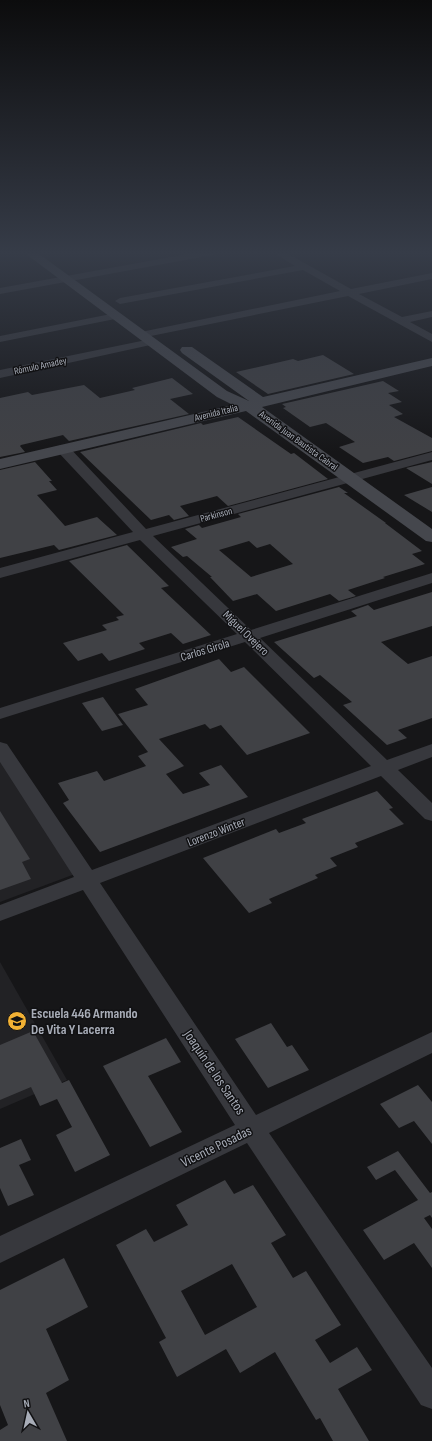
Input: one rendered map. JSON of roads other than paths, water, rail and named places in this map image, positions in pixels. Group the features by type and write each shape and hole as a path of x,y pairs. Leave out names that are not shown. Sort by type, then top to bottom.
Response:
{"main road":[{"name":"Avenida Juan Bautista Cabral","path":"119,318 222,394 254,403"},
{"name":"Avenida Juan Bautista Cabral","path":"155,327 254,403 257,410 357,476 432,523"},
{"name":"Avenida Italia","path":"0,464 432,362"},
{"name":"Avenida Juan Bautista Cabral","path":"357,476 432,537"}],"street":[{"path":"0,339 105,318"},
{"name":"Rómulo Amadey","path":"0,374 146,339 155,327 204,318"},
{"path":"395,318 432,339"},
{"path":"400,321 413,318"},
{"name":"Miguel Ovejero","path":"63,449 143,534 432,814"},
{"name":"Parkinson","path":"0,573 432,456"},
{"name":"Carlos Girola","path":"0,714 432,578"},
{"name":"Joaquín de los Santos","path":"0,748 252,1129 432,1394"},
{"name":"Lorenzo Winter","path":"0,913 432,750"},
{"name":"Vicente Posadas","path":"0,1250 432,1042"}],"place":[{"name":"Escuela 446 Armando De Vita Y Lacerra","path":"17,1021"}]}
